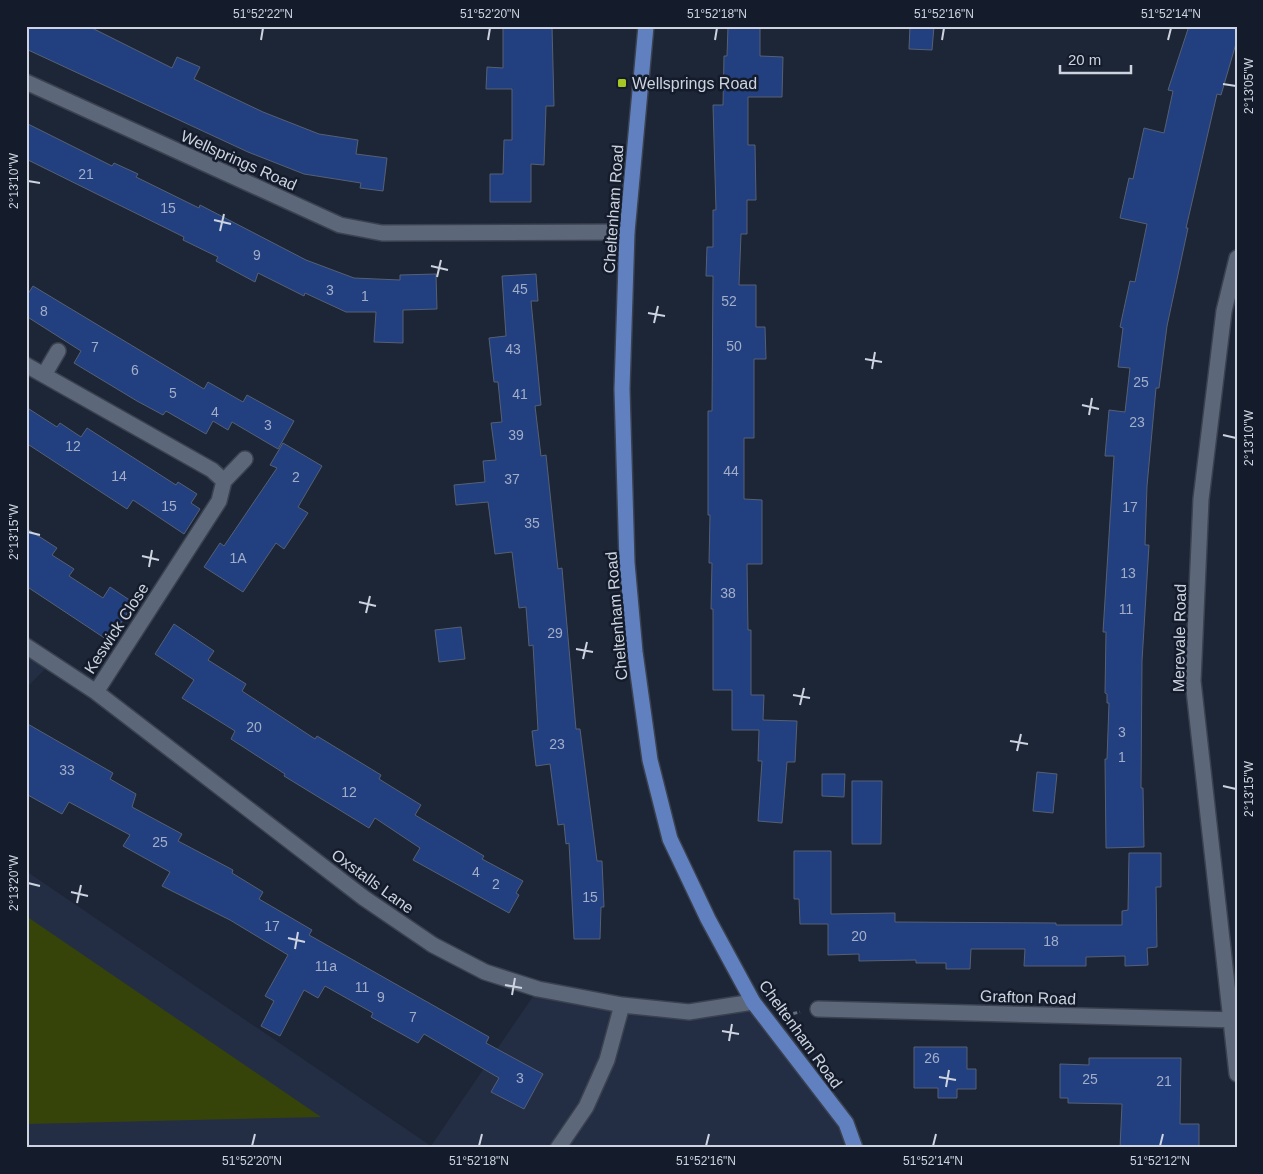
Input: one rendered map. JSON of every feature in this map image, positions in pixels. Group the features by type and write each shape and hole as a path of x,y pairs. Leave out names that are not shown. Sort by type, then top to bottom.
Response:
{"main road":[{"name":"Cheltenham Road","path":"646,26 627,232 622,389 627,563 634,652 650,760 670,838 708,919 753,1002 764,1019 846,1123 855,1148"}],"street":[{"name":"Wellsprings Road","path":"26,82 340,225 382,233 627,232"},
{"name":"Merevale Road","path":"1237,258 1224,311 1201,499 1192,681 1234,1020 1237,1074"},
{"path":"44,375 58,351"},
{"path":"26,365 212,470 224,480"},
{"name":"Keswick Close","path":"96,692 220,501 224,480 245,458"},
{"name":"Oxstalls Lane","path":"26,646 96,692 364,898 433,945 485,972 538,989 622,1005 689,1012 753,1002"},
{"path":"558,1148 586,1107 607,1060 622,1005"},
{"name":"Grafton Road","path":"818,1009 1234,1020"}],"path":[{"path":"764,1019 818,1009"}],"shaded area":[{"path":"26,646 52,662 26,688"},
{"path":"26,871 431,1146 538,989 689,1012 753,1002 855,1148 26,1148"}],"green space":[{"path":"26,916 321,1117 26,1124"}],"building":[{"path":"26,26 88,26 172,68 177,57 200,67 194,79 263,112 319,134 358,140 356,154 387,158 383,191 360,188 361,183 304,174 248,152 26,49"},
{"path":"503,26 552,26 554,106 546,106 544,165 531,164 531,202 490,202 490,174 503,174 504,140 512,140 512,89 486,89 487,67 503,68"},
{"path":"728,26 760,26 760,56 783,57 782,97 748,97 748,145 755,145 756,200 747,200 747,234 741,234 739,285 756,285 756,327 765,327 766,359 754,359 754,438 744,438 744,499 762,500 762,564 747,564 748,630 751,630 751,695 764,695 763,720 797,721 795,762 787,762 782,823 758,821 762,761 758,761 759,730 732,730 732,690 713,690 712,563 709,563 710,515 708,515 708,411 712,411 713,276 706,276 707,247 713,247 713,210 716,210 713,105 723,105 724,56 727,56"},
{"path":"910,26 934,26 932,50 909,49"},
{"path":"1189,26 1237,26 1237,40 1221,95 1217,94 1186,228 1188,228 1167,326 1159,388 1156,388 1147,486 1145,545 1149,545 1142,661 1141,788 1143,788 1144,847 1106,848 1105,759 1107,759 1109,703 1107,703 1107,694 1105,693 1106,632 1103,632 1114,456 1105,456 1109,410 1125,412 1130,368 1118,367 1123,328 1120,327 1130,281 1135,282 1147,224 1120,218 1129,178 1133,179 1144,128 1164,133 1173,91 1168,90"},
{"path":"26,123 112,166 114,163 138,174 136,177 199,208 200,205 306,260 354,278 400,280 400,275 436,274 437,309 403,310 403,343 374,342 376,312 346,312 305,293 304,296 258,273 255,282 216,261 218,257 183,240 184,237 26,159"},
{"path":"536,274 538,301 531,301 541,405 535,406 541,456 546,455 558,569 562,568 576,729 580,729 597,861 602,861 604,907 601,907 600,939 574,939 569,843 566,844 564,824 558,825 550,764 536,766 532,731 538,730 533,645 529,646 526,607 519,608 512,552 495,554 488,502 456,505 454,485 485,482 483,461 496,460 491,423 502,422 498,382 494,382 489,338 506,336 502,276"},
{"path":"33,286 204,389 208,382 243,402 247,395 294,421 278,449 232,422 228,430 213,421 206,434 166,411 163,415 74,363 81,351 26,316 26,297"},
{"path":"26,407 57,427 60,423 81,437 87,428 176,485 178,482 197,494 191,503 200,509 184,534 133,500 127,509 26,443"},
{"path":"283,443 322,466 298,507 308,513 284,549 276,543 243,592 204,567 220,543 224,546 277,468 270,465"},
{"path":"26,528 57,548 52,555 74,569 69,576 103,598 110,587 134,603 109,641 26,586"},
{"path":"174,624 214,651 208,660 246,684 242,691 315,739 317,736 381,775 379,779 421,805 415,815 484,856 482,859 523,881 516,893 519,895 509,913 413,860 420,848 375,818 369,828 284,776 285,774 231,739 235,731 182,698 194,680 155,654"},
{"path":"461,627 465,659 439,662 435,630"},
{"path":"26,723 113,773 110,779 136,794 132,807 182,834 178,841 233,870 232,873 263,892 259,899 312,930 309,935 489,1037 486,1043 543,1074 524,1109 491,1092 499,1078 424,1034 418,1043 371,1017 373,1013 325,986 318,998 304,990 280,1036 261,1026 274,1001 265,996 288,955 230,920 162,886 170,872 123,846 130,835 69,802 62,814 26,794"},
{"path":"1037,772 1057,774 1053,813 1033,811"},
{"path":"822,774 845,774 844,797 822,796"},
{"path":"852,781 882,781 881,844 852,844"},
{"path":"794,851 831,851 831,914 895,913 895,922 1056,923 1056,925 1122,925 1122,911 1128,910 1129,853 1161,853 1161,887 1156,887 1157,947 1147,948 1148,965 1125,966 1125,956 1086,957 1086,966 1024,966 1025,949 971,949 970,969 946,969 946,963 916,963 916,960 859,961 859,954 828,955 828,924 800,924 799,899 794,899"},
{"path":"914,1047 967,1047 967,1069 976,1069 976,1089 957,1089 957,1098 938,1098 938,1088 914,1088"},
{"path":"1089,1058 1181,1058 1180,1124 1199,1124 1199,1148 1120,1148 1122,1104 1068,1103 1068,1098 1060,1098 1060,1064 1089,1065"}],"place":[{"name":"Wellsprings Road","path":"622,83"}]}
